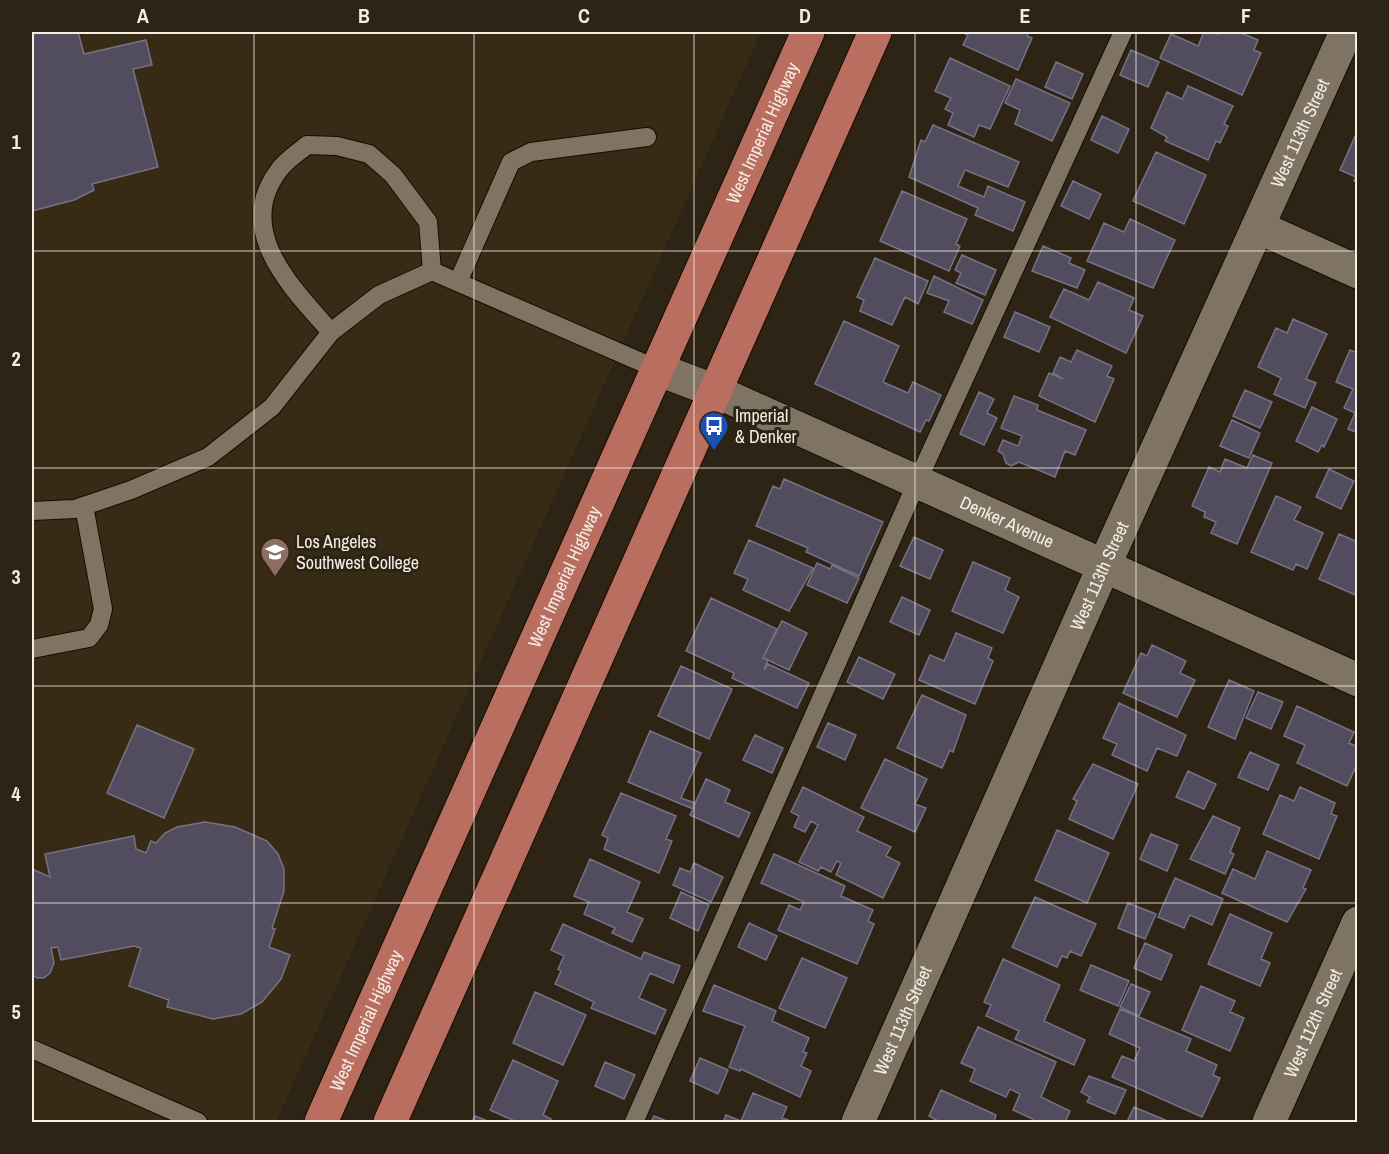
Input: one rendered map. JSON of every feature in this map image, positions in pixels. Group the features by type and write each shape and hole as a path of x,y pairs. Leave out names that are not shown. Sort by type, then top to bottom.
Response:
{"main road":[{"name":"West Imperial Highway","path":"321,1122 808,32"},
{"path":"390,1122 875,32"}],"street":[{"name":"West 113th Street","path":"858,1122 1104,566 1346,32"},
{"path":"1258,227 1358,272"},
{"name":"Denker Avenue","path":"657,369 715,391 1358,680"},
{"name":"West 112th Street","path":"1269,1122 1358,923"}],"lane":[{"path":"634,1122 917,482 1123,32"},
{"path":"458,282 511,162 531,152 647,137"},
{"path":"331,332 272,257 261,227 265,198 279,169 307,145 337,146 369,154 393,175 428,222 432,271"},
{"path":"32,511 75,509 208,457 272,407 331,332 378,295 432,271 657,369"},
{"path":"32,649 89,638 99,625 104,609 84,506"},
{"path":"32,1049 198,1122"}],"shaded area":[{"name":"Los Angeles Southwest College","path":"32,32 761,32 276,1122 32,1122"}],"building":[{"path":"32,32 78,32 84,54 146,40 152,65 133,69 158,167 92,184 94,190 74,200 32,211"},
{"path":"961,32 1029,32 1027,36 1032,38 1018,70 963,45 968,35"},
{"path":"1204,32 1219,34 1220,32 1239,32 1258,40 1254,50 1261,53 1242,95 1160,58 1171,34 1198,46"},
{"path":"1131,50 1159,62 1148,87 1120,75"},
{"path":"950,58 1010,86 990,129 979,125 974,137 948,125 953,113 945,109 951,98 935,91"},
{"path":"1056,62 1083,74 1072,99 1045,87"},
{"path":"1016,79 1070,103 1052,141 1015,124 1020,110 1005,103"},
{"path":"1188,86 1233,106 1224,124 1228,126 1220,143 1216,141 1208,160 1165,141 1167,137 1151,128 1167,92 1182,99"},
{"path":"1102,116 1129,129 1118,153 1091,140"},
{"path":"933,125 1019,162 1008,187 965,170 958,186 984,197 988,186 1025,202 1013,231 975,215 978,208 909,177 921,140 925,142"},
{"path":"1357,132 1358,183 1354,181 1356,177 1340,170"},
{"path":"1156,152 1206,175 1184,224 1133,201"},
{"path":"1073,181 1101,194 1089,219 1061,206"},
{"path":"902,191 967,219 956,244 960,246 949,271 880,241"},
{"path":"1130,219 1175,240 1153,288 1087,261 1104,223 1124,232"},
{"path":"1043,246 1071,258 1069,263 1085,270 1077,288 1032,271"},
{"path":"962,255 996,270 985,295 956,283 961,273 955,270"},
{"path":"875,258 928,281 918,304 905,297 892,325 860,311 864,300 857,297"},
{"path":"934,276 983,300 972,324 944,312 949,301 927,293"},
{"path":"1098,282 1134,298 1129,310 1143,316 1126,353 1050,317 1064,289 1089,300"},
{"path":"1015,312 1050,327 1039,352 1004,337"},
{"path":"1293,319 1327,334 1306,379 1316,383 1305,408 1274,394 1281,378 1258,367 1276,328 1287,333"},
{"path":"844,321 899,346 883,382 908,393 913,382 941,395 929,421 926,420 920,432 815,384"},
{"path":"1077,350 1112,366 1107,376 1114,379 1095,422 1039,396 1049,373 1063,379 1053,373 1060,357 1071,362"},
{"path":"1350,350 1358,353 1358,433 1348,429 1355,413 1344,408 1353,389 1336,382"},
{"path":"1245,390 1272,402 1260,428 1233,416"},
{"path":"979,392 994,399 987,413 997,418 984,445 960,434"},
{"path":"1014,396 1038,405 1037,410 1086,430 1075,455 1065,451 1055,477 1019,462 1011,466 1006,463 1003,454 998,451 1003,440 1018,446 1022,436 1001,428"},
{"path":"1312,407 1337,419 1324,447 1322,445 1318,452 1296,441"},
{"path":"1232,420 1260,433 1249,458 1220,446"},
{"path":"1253,455 1272,463 1237,544 1211,533 1216,522 1204,517 1205,512 1192,506 1209,467 1220,472 1225,459 1247,468"},
{"path":"1329,469 1354,481 1341,509 1316,497"},
{"path":"784,479 883,522 859,576 806,552 808,548 756,526 773,486 780,489"},
{"path":"1276,496 1301,507 1294,520 1323,533 1307,569 1296,564 1293,570 1251,552"},
{"path":"1339,534 1358,542 1358,596 1319,579"},
{"path":"914,537 943,550 930,579 900,566"},
{"path":"749,540 813,568 789,611 743,590 748,579 734,573"},
{"path":"973,562 1010,578 1005,590 1019,597 1003,633 952,611"},
{"path":"817,563 830,569 832,565 859,578 847,603 807,585"},
{"path":"902,597 930,610 919,635 890,622"},
{"path":"711,598 777,629 763,658 768,660 764,670 768,664 809,683 797,708 732,678 734,673 686,651"},
{"path":"782,621 807,633 789,670 763,658"},
{"path":"956,633 992,648 988,658 993,661 975,704 919,680 930,655 944,661"},
{"path":"1152,645 1186,661 1180,673 1195,680 1177,717 1123,693 1141,653 1147,656"},
{"path":"859,657 895,674 883,699 847,682"},
{"path":"681,666 732,689 709,739 658,716"},
{"path":"1229,680 1254,691 1235,739 1208,727"},
{"path":"1258,692 1283,702 1271,729 1246,718"},
{"path":"922,695 966,715 953,752 950,750 942,768 897,748"},
{"path":"1119,703 1186,735 1177,756 1157,748 1147,771 1112,755 1117,744 1103,738"},
{"path":"1297,706 1354,732 1349,743 1358,747 1358,762 1347,786 1297,763 1305,745 1284,736"},
{"path":"828,723 856,735 845,760 817,747"},
{"path":"137,725 194,749 164,818 107,793"},
{"path":"650,731 701,753 681,798 695,803 693,809 628,782"},
{"path":"755,735 783,748 772,773 743,760"},
{"path":"1250,752 1279,765 1268,790 1238,777"},
{"path":"885,759 927,779 915,804 926,808 915,832 861,808"},
{"path":"1093,764 1138,784 1113,839 1069,819 1077,801 1073,799"},
{"path":"1188,771 1216,784 1204,809 1176,797"},
{"path":"706,779 730,790 725,802 750,813 739,837 690,815"},
{"path":"803,787 864,817 857,831 891,847 886,856 900,863 883,898 836,875 841,863 837,861 831,872 821,867 818,871 799,862 818,825 811,821 805,832 794,827 799,816 791,812"},
{"path":"1300,787 1335,803 1331,814 1337,816 1319,859 1263,834 1280,795 1294,801"},
{"path":"621,793 676,816 666,839 672,841 659,873 604,849 608,838 602,835"},
{"path":"1213,816 1240,828 1230,852 1234,854 1225,874 1190,859"},
{"path":"205,822 235,827 267,841 278,854 284,869 284,891 272,928 275,929 269,947 290,955 281,979 262,1002 241,1014 213,1019 167,1007 169,1000 129,986 141,948 134,946 61,960 58,947 51,948 54,963 50,973 44,978 37,978 32,974 32,869 50,877 45,854 134,836 136,849 146,853 151,841 156,843 165,833 177,827"},
{"path":"1057,830 1109,853 1087,903 1035,880"},
{"path":"1151,834 1178,845 1167,871 1140,859"},
{"path":"1267,851 1311,870 1303,888 1306,889 1287,922 1222,893 1233,869 1255,879"},
{"path":"774,854 845,886 841,896 873,910 868,921 874,924 857,964 778,930 789,905 800,910 804,902 761,883"},
{"path":"590,859 640,882 627,912 643,919 632,942 612,933 615,928 584,914 589,902 574,896"},
{"path":"694,863 723,877 711,902 673,885 680,868 690,872"},
{"path":"1175,878 1223,899 1212,925 1190,915 1184,928 1158,917"},
{"path":"681,892 709,905 698,931 670,918"},
{"path":"1035,897 1096,924 1081,956 1070,951 1067,958 1062,956 1057,967 1012,947"},
{"path":"1128,903 1156,914 1145,939 1118,928"},
{"path":"1230,914 1272,933 1261,959 1270,963 1260,986 1208,964"},
{"path":"749,923 777,936 766,960 738,947"},
{"path":"563,924 641,959 644,952 680,966 673,983 650,973 639,998 666,1010 655,1034 591,1008 594,1002 555,984 564,956 551,950"},
{"path":"1145,943 1172,955 1161,980 1134,968"},
{"path":"802,958 847,978 825,1028 779,1008"},
{"path":"1003,959 1060,985 1044,1021 1085,1040 1074,1065 1015,1039 1019,1031 986,1016 991,1005 984,1002"},
{"path":"1091,965 1129,981 1118,1006 1080,990"},
{"path":"1131,984 1150,992 1139,1016 1120,1007"},
{"path":"714,985 776,1011 772,1021 809,1038 803,1052 807,1053 801,1066 811,1071 800,1097 741,1069 740,1071 729,1067 745,1026 703,1011"},
{"path":"1201,986 1235,1001 1230,1012 1244,1018 1230,1051 1182,1030"},
{"path":"535,992 586,1015 563,1065 513,1043"},
{"path":"1120,1009 1191,1039 1186,1051 1217,1065 1213,1075 1220,1078 1202,1117 1112,1077 1122,1056 1134,1061 1140,1048 1109,1034"},
{"path":"978,1027 1056,1062 1041,1097 1070,1111 1065,1122 1031,1122 1033,1119 1013,1110 1020,1094 1010,1089 1006,1097 970,1081 975,1069 961,1063"},
{"path":"700,1058 728,1070 718,1094 690,1081"},
{"path":"513,1060 558,1081 543,1115 551,1119 551,1122 517,1122 490,1110"},
{"path":"605,1062 635,1075 624,1099 595,1086"},
{"path":"1089,1076 1126,1090 1115,1114 1087,1102 1090,1097 1081,1092"},
{"path":"941,1090 996,1115 994,1122 940,1122 929,1116"},
{"path":"753,1093 787,1107 782,1118 788,1120 787,1122 723,1122 726,1115 741,1121"},
{"path":"1134,1107 1170,1122 1127,1122"},
{"path":"475,1116 490,1122 472,1122"},
{"path":"654,1116 669,1122 651,1122"}],"place":[{"name":"Imperial & Denker","path":"714,452"},
{"name":"Los Angeles Southwest College","path":"275,578"}]}
